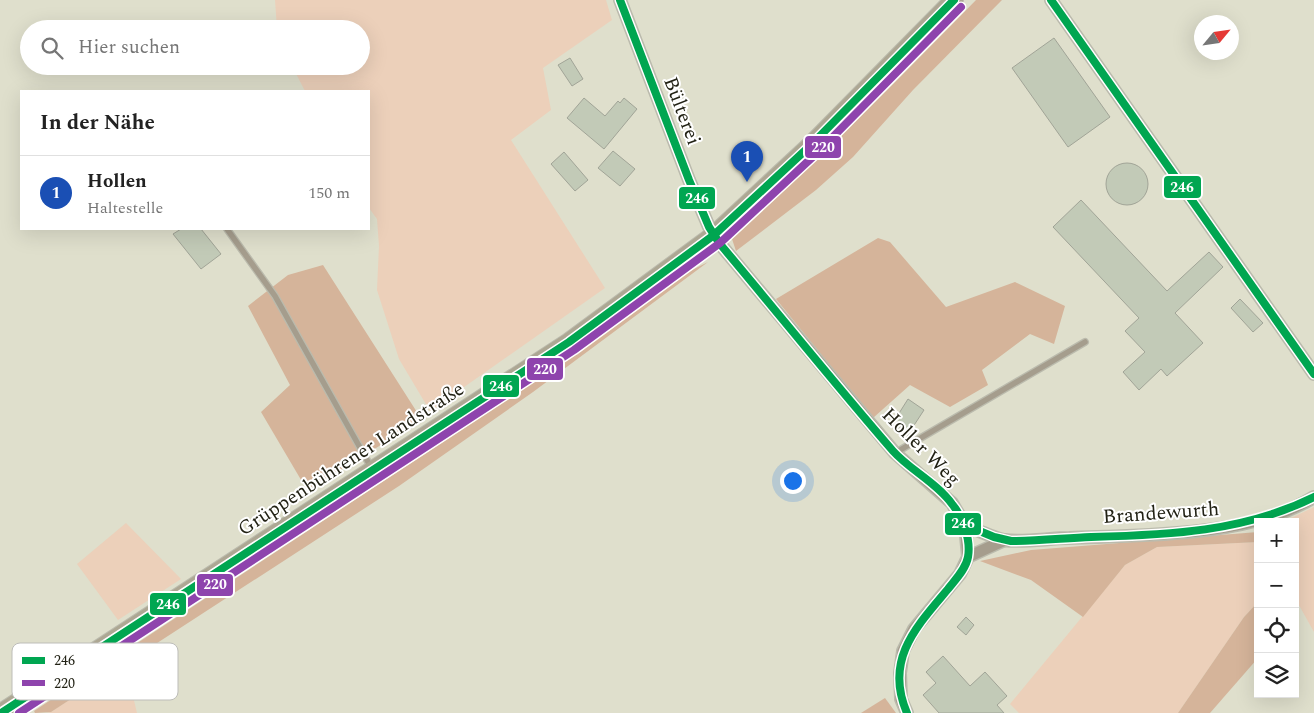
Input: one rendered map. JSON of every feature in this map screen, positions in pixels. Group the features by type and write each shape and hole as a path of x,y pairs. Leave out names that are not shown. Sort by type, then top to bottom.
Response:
{"main road":[{"name":"Grüppenbührener Landstraße","path":"108,643 569,342 714,234 811,145 954,0"},
{"name":"Grüppenbührener Landstraße","path":"1,713 21,700"}],"street":[{"name":"Bülterei","path":"620,0 685,171 714,234"},
{"path":"1051,0 1314,374"},
{"name":"Holler Weg","path":"714,234 732,262 894,453 952,503 965,525 968,557"},
{"name":"Brandewurth","path":"965,525 1005,540 1118,536 1213,528 1255,522 1295,509 1314,497"},
{"name":"Brandewurth","path":"968,557 1005,540"},
{"path":"907,713 901,699 900,673 903,651 914,629 960,574 968,557"}],"lane":[{"path":"228,230 275,296 372,470"},
{"path":"894,453 1085,342"}],"shaded area":[{"path":"275,0 606,0 612,20 543,68 551,110 511,140 605,288 430,411 399,359 377,290 379,246 377,219 370,209 370,90 304,90 297,75 370,75 370,20 276,20"},
{"path":"976,0 1002,0 913,90 853,157 816,190 736,251 732,239 856,121"},
{"path":"878,238 890,242 946,307 1015,282 1065,306 1054,344 1030,334 982,370 988,385 950,407 910,385 873,418 776,299"},
{"path":"708,262 533,392 399,486 157,643 137,643 525,388 690,271"},
{"path":"323,265 422,420 307,490 261,412 290,385 248,306 288,275"},
{"path":"1314,507 1314,632 1299,605 1299,518 1291,518"},
{"path":"126,523 181,579 118,620 77,564"},
{"path":"1254,532 1254,542 1157,547 1125,565 1083,617 1031,580 980,561 1031,550"},
{"path":"1254,542 1254,606 1244,617 1178,713 1019,713 1010,704 1125,565 1157,547"},
{"path":"1254,606 1254,663 1210,713 1178,713 1244,617"},
{"path":"885,698 896,713 861,713"},
{"path":"51,700 69,700 51,712 35,713 34,711"},
{"path":"69,700 134,700 137,713 46,713 51,712"}],"building":[{"path":"1054,38 1110,117 1068,147 1012,68"},
{"path":"570,58 583,79 572,86 558,65"},
{"path":"584,98 605,116 618,101 620,103 624,98 637,109 604,149 567,118"},
{"path":"613,151 635,169 620,186 598,168"},
{"path":"564,152 588,180 575,191 551,164"},
{"path":"1127,163 1142,169 1148,184 1142,199 1127,205 1112,199 1106,184 1112,169"},
{"path":"1081,200 1167,291 1209,252 1223,267 1175,313 1203,343 1167,376 1161,369 1139,390 1123,372 1145,352 1125,331 1139,318 1053,227"},
{"path":"179,230 202,230 221,254 201,269 173,234"},
{"path":"1240,299 1263,323 1253,332 1231,308"},
{"path":"908,399 924,410 907,436 891,426"},
{"path":"966,617 974,625 966,635 957,627"},
{"path":"943,656 970,686 985,672 1007,696 997,705 1004,713 939,713 923,695 936,683 926,672"}],"transit line":[{"name":"246","path":"620,0 689,180 709,227 720,244 893,451 946,496 963,522 969,550 965,566 915,631 901,660 899,677 901,694 907,713"},
{"name":"246","path":"108,643 569,342 714,235 811,145 954,0"},
{"name":"246","path":"1051,0 1314,374"},
{"name":"220","path":"126,643 574,350 720,243 818,152 961,7"},
{"name":"246","path":"965,525 994,537 1011,541 1177,533 1233,525 1260,518 1314,497"},
{"name":"246","path":"1,713 21,700"},
{"name":"220","path":"19,713 39,700"}],"place":[{"name":"Hollen","path":"747,182"}]}
